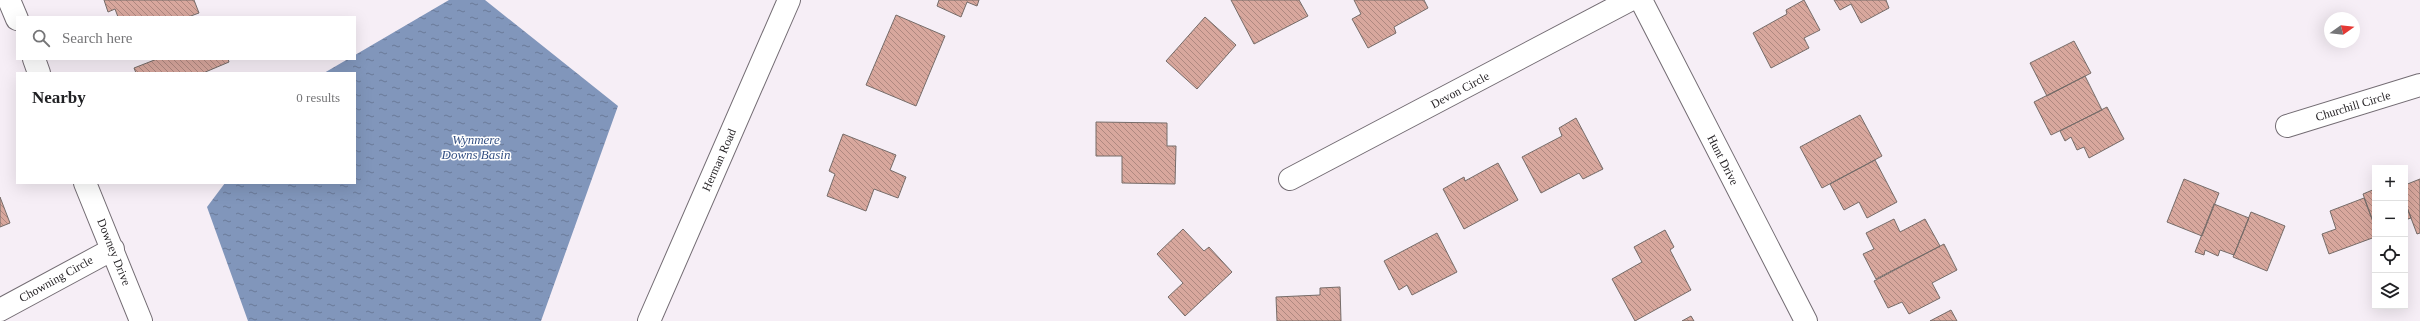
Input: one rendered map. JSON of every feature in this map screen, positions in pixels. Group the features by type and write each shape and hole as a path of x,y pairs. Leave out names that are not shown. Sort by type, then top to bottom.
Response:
{"street":[{"path":"9,0 16,17"},
{"name":"Herman Road","path":"649,321 789,0"},
{"name":"Devon Circle","path":"1290,179 1630,0"},
{"name":"Hunt Drive","path":"1641,0 1806,321"},
{"path":"34,60 39,72"},
{"name":"Churchill Circle","path":"2287,126 2420,85"},
{"name":"Downey Drive","path":"85,184 141,321"},
{"name":"Chowning Circle","path":"0,310 113,249"}],"water":[{"name":"Wynmere Downs Basin","path":"449,0 485,0 618,106 541,321 248,321 207,207 224,184 356,184 356,72 326,72 346,60 356,60 356,54"}],"building":[{"path":"104,0 194,0 199,13 191,16 118,16 115,9 108,12"},
{"path":"939,0 979,0 977,6 967,2 961,17 937,6"},
{"path":"1231,0 1299,0 1308,16 1254,44"},
{"path":"1354,0 1424,0 1428,8 1394,27 1396,33 1368,48 1352,19 1361,14"},
{"path":"1804,0 1820,30 1804,38 1809,48 1771,68 1753,33 1787,14 1786,10"},
{"path":"1834,0 1886,0 1889,8 1861,23 1851,4 1840,10"},
{"path":"896,15 945,36 916,106 866,85"},
{"path":"1205,17 1236,45 1197,89 1166,61"},
{"path":"2074,41 2091,73 2047,96 2030,63"},
{"path":"154,60 228,60 229,62 205,72 136,72 134,68"},
{"path":"2085,76 2102,110 2051,135 2034,102"},
{"path":"2107,107 2124,139 2089,158 2084,147 2077,150 2071,137 2065,141 2060,131"},
{"path":"1860,115 1882,156 1822,188 1800,147"},
{"path":"1576,118 1603,169 1583,179 1579,173 1541,193 1522,157 1562,136 1559,128"},
{"path":"1096,122 1167,123 1167,146 1176,146 1175,184 1122,183 1122,156 1096,156"},
{"path":"843,134 896,155 890,170 906,177 898,198 874,189 866,211 827,196 835,174 829,171"},
{"path":"1875,160 1897,202 1867,218 1859,202 1844,210 1830,184"},
{"path":"1498,163 1518,200 1464,229 1443,189 1464,177 1465,181"},
{"path":"2184,179 2219,193 2202,236 2167,222"},
{"path":"2420,179 2420,233 2417,234 2408,210 2408,184"},
{"path":"2372,190 2372,219 2363,194"},
{"path":"0,197 10,223 0,227"},
{"path":"2364,198 2372,219 2372,238 2329,254 2322,234 2336,229 2330,211"},
{"path":"2214,204 2249,218 2234,255 2220,250 2218,256 2205,250 2204,255 2195,252"},
{"path":"2408,210 2411,218 2408,219"},
{"path":"2251,212 2285,226 2267,271 2233,257"},
{"path":"1894,219 1900,232 1925,219 1940,246 1876,279 1863,254 1874,249 1866,233"},
{"path":"1183,229 1204,251 1209,247 1232,272 1185,316 1168,297 1183,283 1157,254"},
{"path":"1665,230 1674,247 1670,250 1691,290 1635,321 1612,279 1642,262 1634,247"},
{"path":"1437,233 1457,272 1412,295 1407,285 1399,290 1384,261"},
{"path":"1944,244 1957,270 1932,283 1940,298 1909,314 1902,302 1888,308 1874,281"},
{"path":"1340,287 1341,321 1277,321 1276,297 1320,295 1320,288"},
{"path":"1951,310 1957,321 1930,321"},
{"path":"1691,316 1694,321 1682,321"}]}
